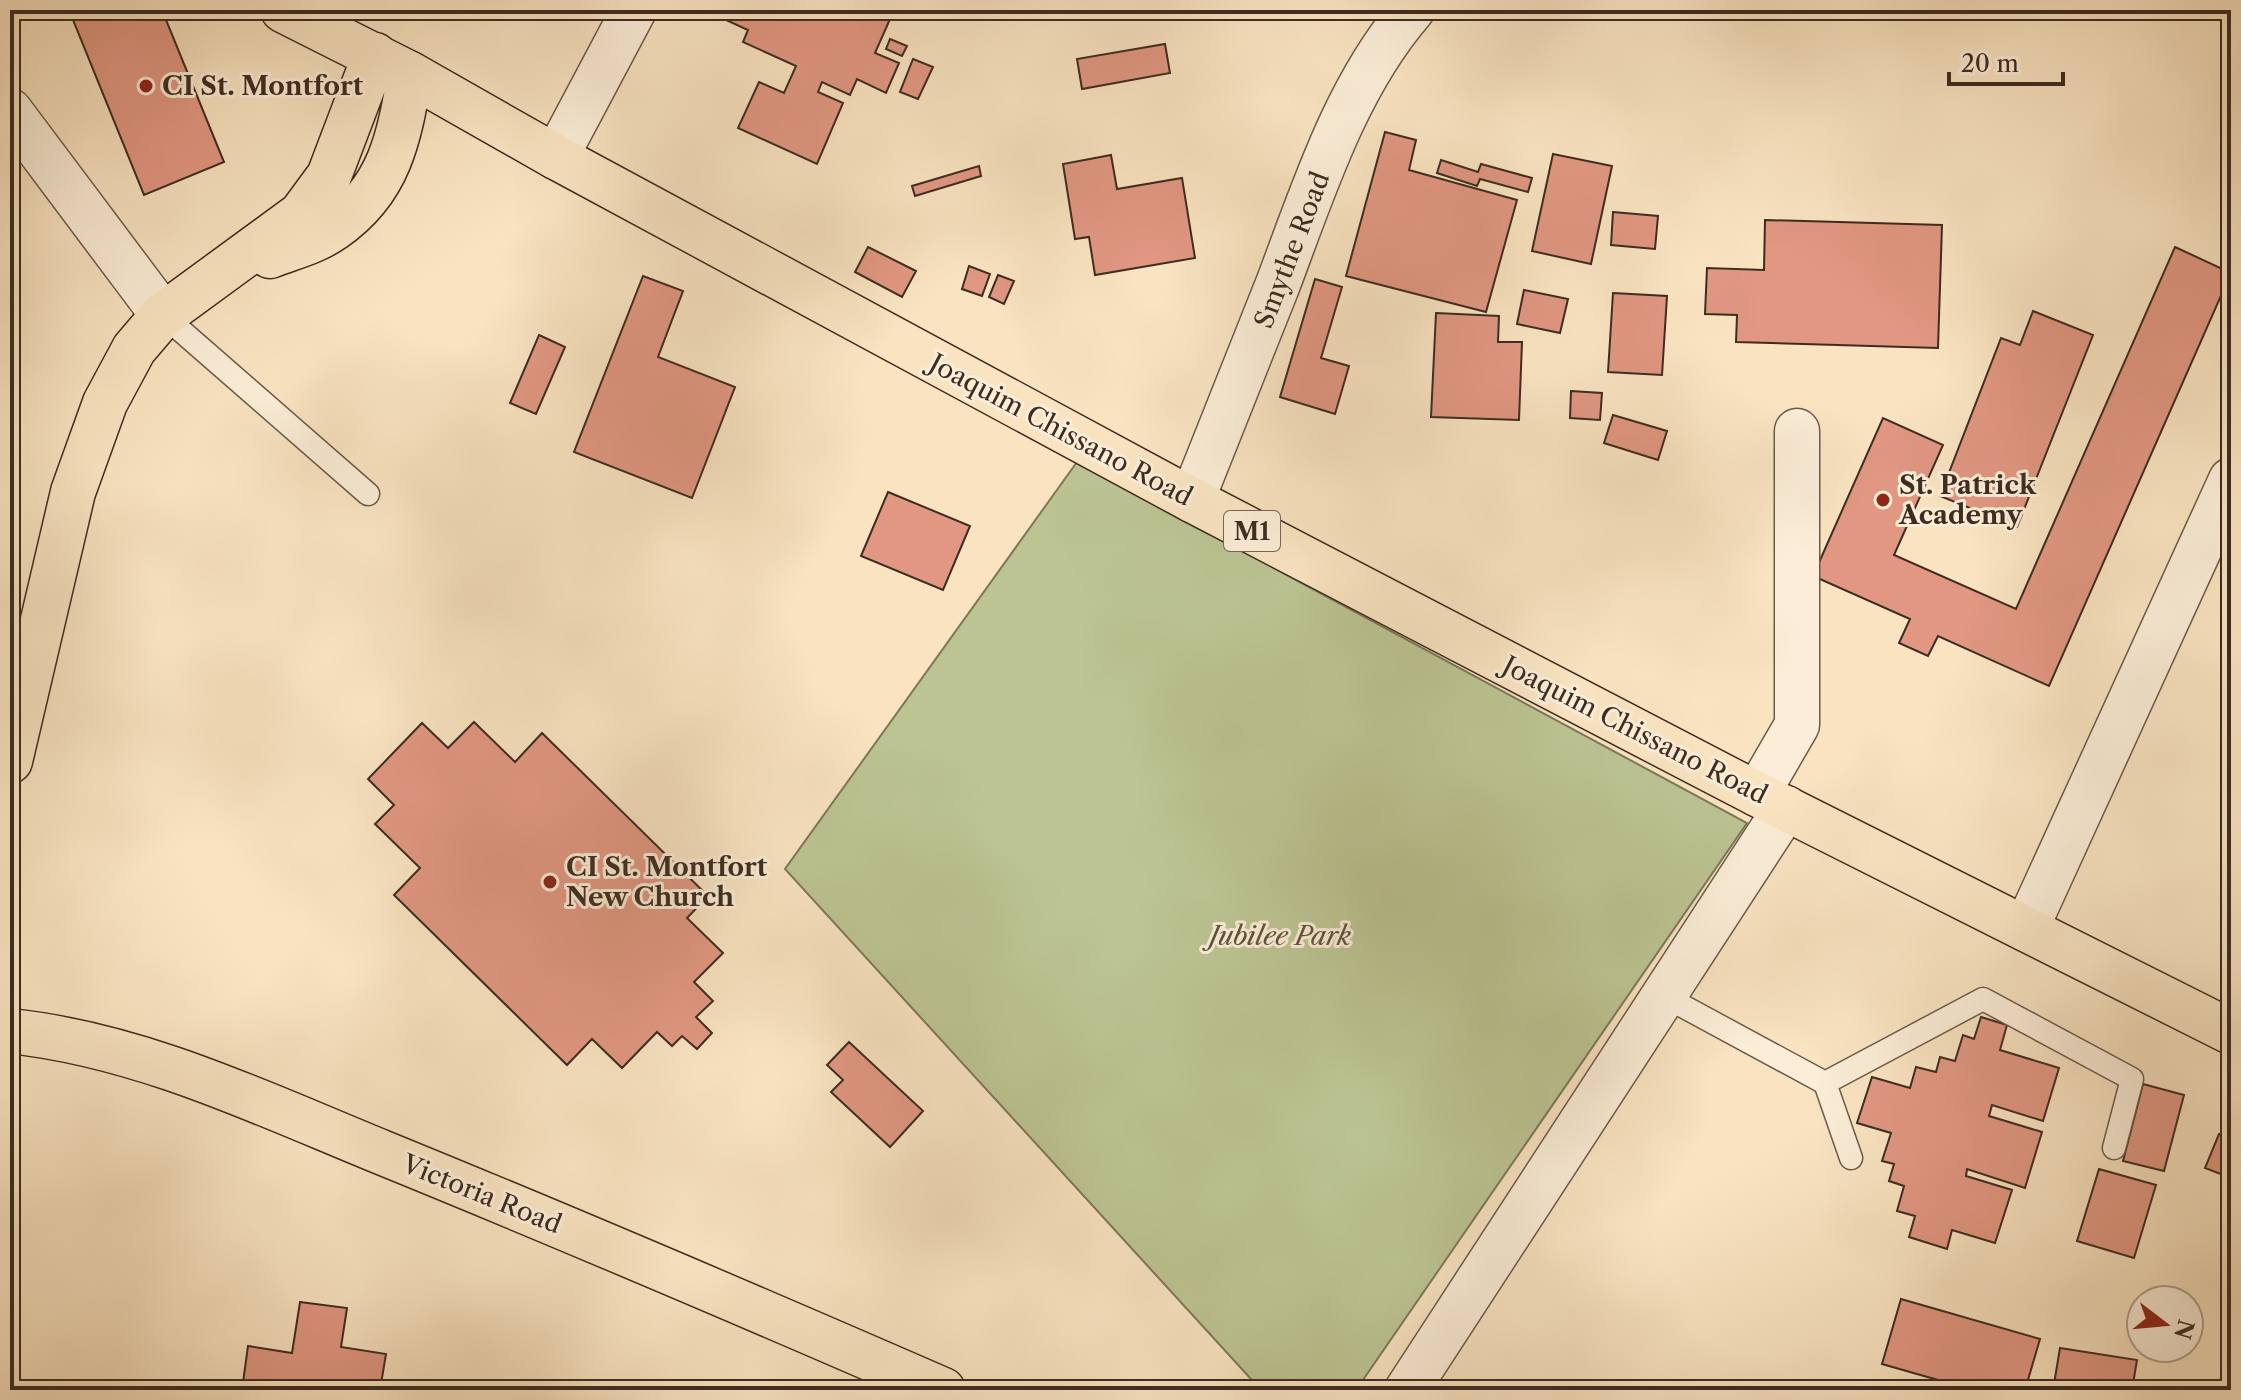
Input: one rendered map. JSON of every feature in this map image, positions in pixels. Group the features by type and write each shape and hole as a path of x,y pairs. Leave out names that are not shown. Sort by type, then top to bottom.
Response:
{"main road":[{"name":"Joaquim Chissano Road","path":"283,10 393,65 556,157 1192,500 1771,801 2231,1032"},
{"path":"10,761 73,492 105,403 134,349 163,315 212,280 332,230 376,190 398,144 393,65"},
{"name":"Victoria Road","path":"10,1031 63,1036 148,1060 488,1196 943,1390"}],"street":[{"path":"556,157 634,10"},
{"name":"Smythe Road","path":"1192,500 1311,196 1354,98 1389,35 1412,10"},
{"path":"10,111 163,315"},
{"path":"1407,1390 1664,996 1771,801 1797,725 1797,431"},
{"path":"2026,929 2231,480"}],"lane":[{"path":"163,315 368,494"},
{"path":"1664,996 1825,1083 1851,1158"},
{"path":"1825,1083 1983,999 2132,1079 2114,1148"}],"green space":[{"name":"Jubilee Park","path":"1077,462 1747,823 1356,1390 1261,1390 785,869"}],"building":[{"name":"CI St. Montfort","path":"69,10 162,10 224,162 144,195"},
{"path":"715,10 894,10 875,53 899,63 886,93 857,79 850,95 822,82 818,92 843,103 817,164 738,128 759,82 784,93 796,66 743,42 748,30 713,14"},
{"path":"890,39 907,46 902,56 886,49"},
{"path":"1165,44 1170,73 1082,89 1077,59"},
{"path":"913,59 933,67 918,99 900,92"},
{"path":"1385,132 1416,140 1409,170 1517,200 1486,312 1346,276"},
{"path":"1553,154 1612,166 1591,264 1532,251"},
{"path":"1111,155 1117,189 1182,178 1195,258 1095,275 1089,237 1075,239 1063,164"},
{"path":"1441,160 1478,172 1481,164 1532,178 1528,192 1480,179 1477,186 1437,173"},
{"path":"979,166 981,176 915,196 912,186"},
{"path":"1613,212 1658,216 1655,249 1611,245"},
{"path":"1765,220 1942,225 1938,348 1736,342 1737,315 1705,314 1707,268 1764,270"},
{"path":"868,247 916,271 902,297 855,272"},
{"name":"St. Patrick Academy","path":"2175,247 2231,273 2049,686 1938,636 1928,656 1899,643 1910,619 1813,576 1883,418 1943,445 1894,555 2016,609"},
{"path":"969,266 990,274 982,296 962,289"},
{"path":"998,275 1014,281 1004,304 989,297"},
{"path":"643,276 683,291 658,357 735,387 692,498 574,452"},
{"path":"1315,279 1342,287 1321,358 1349,366 1335,414 1280,397"},
{"path":"1524,290 1568,299 1560,333 1517,324"},
{"path":"1613,293 1667,296 1662,375 1608,372"},
{"path":"2033,311 2093,335 2017,527 1940,496 2001,338 2020,345"},
{"path":"1436,313 1499,316 1498,342 1522,342 1519,420 1431,417"},
{"path":"539,335 565,347 536,414 510,403"},
{"path":"1571,391 1602,393 1600,420 1570,418"},
{"path":"1613,415 1667,431 1658,460 1604,443"},
{"path":"888,492 970,526 943,590 861,556"},
{"name":"CI St. Montfort New Church","path":"474,722 515,762 542,733 708,896 687,918 723,953 694,982 713,1001 696,1017 712,1033 697,1049 682,1036 672,1046 657,1032 622,1068 592,1039 567,1065 394,895 420,868 375,824 394,805 368,779 422,723 448,748"},
{"path":"1981,1017 2007,1025 2000,1050 2059,1068 2043,1121 1992,1105 1989,1116 2042,1132 2025,1188 1967,1169 1966,1176 2012,1190 1995,1243 1952,1230 1947,1249 1909,1237 1915,1216 1897,1211 1904,1186 1889,1181 1894,1164 1882,1161 1891,1133 1857,1123 1872,1077 1910,1088 1916,1067 1936,1072 1940,1057 1955,1061 1963,1035 1974,1039"},
{"path":"849,1042 923,1111 890,1147 831,1092 843,1080 827,1065"},
{"path":"2143,1084 2184,1095 2164,1171 2123,1161"},
{"path":"2219,1134 2231,1138 2231,1178 2205,1168"},
{"path":"2099,1169 2156,1185 2134,1258 2077,1241"},
{"path":"1901,1299 2040,1339 2025,1390 1973,1390 1882,1364"},
{"path":"300,1302 347,1308 341,1347 386,1354 380,1390 242,1390 248,1346 292,1353"},
{"path":"2060,1348 2125,1358 2125,1364 2136,1364 2132,1390 2053,1390"}],"place":[{"name":"CI St. Montfort","path":"146,86"},
{"name":"St. Patrick Academy","path":"1883,500"},
{"name":"CI St. Montfort New Church","path":"550,882"}]}
